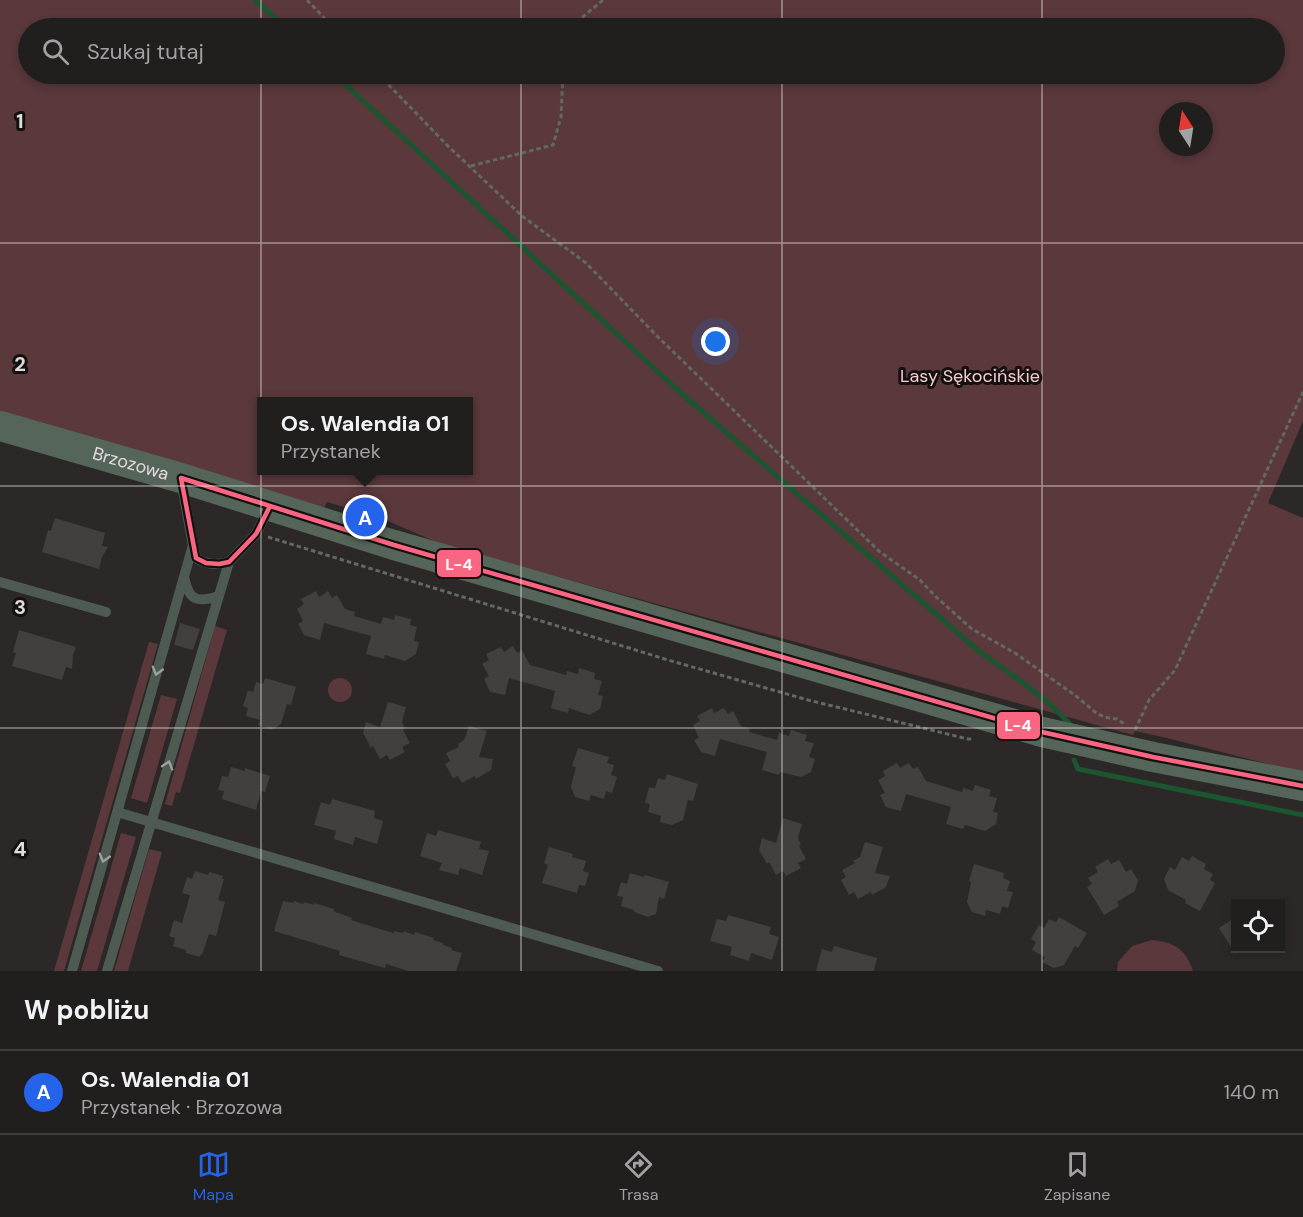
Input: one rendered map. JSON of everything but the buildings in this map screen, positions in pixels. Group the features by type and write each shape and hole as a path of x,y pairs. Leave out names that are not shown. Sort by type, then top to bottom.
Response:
{"street":[{"name":"Brzozowa","path":"0,426 181,478 394,545 1041,732 1153,757 1303,786"}],"lane":[{"path":"181,478 196,558 206,564 229,562"},
{"path":"107,971 229,562 256,534 270,506"},
{"path":"72,971 193,545"},
{"path":"183,577 189,595 196,599 219,596"},
{"path":"0,582 106,612"},
{"path":"117,812 658,971"}],"path":[{"path":"307,0 324,18"},
{"path":"581,18 603,0"},
{"path":"388,84 448,146 522,216 586,262 659,338 880,552 920,580 972,629 1015,653 1095,712 1104,717 1117,719 1126,725"},
{"path":"470,166 553,145 561,117 563,84"},
{"path":"1133,735 1149,700 1174,670 1303,392"},
{"path":"256,534 668,660 808,700 968,739 980,737"}],"green space":[{"name":"Lasy Sękocińskie","path":"0,0 1303,0 1303,421 1268,503 1303,518 1303,773 1167,738 1135,731 1133,735 443,545 381,518 327,502 325,507 290,503 0,422"},
{"path":"215,626 227,630 180,793 176,792 172,806 165,804"},
{"path":"149,642 158,644 64,971 54,971"},
{"path":"340,678 348,682 352,690 348,698 340,702 332,698 328,690 332,682"},
{"path":"161,695 177,699 147,803 131,798"},
{"path":"121,833 136,837 97,971 81,971"},
{"path":"149,849 162,852 128,971 114,971"},
{"path":"1152,940 1178,948 1187,957 1193,971 1117,971 1118,962 1132,946"}],"waterway":[{"path":"255,0 275,18"},
{"path":"345,84 682,394 981,653 1038,694 1069,723"},
{"path":"1074,760 1078,769 1303,815"}],"transit line":[{"name":"L-4","path":"181,478 394,545 1042,732 1153,757 1303,786"},
{"name":"L-4","path":"181,478 196,558 206,563 229,562 256,534 270,506"}],"place":[{"name":"Os. Walendia 01","path":"365,517"}]}
